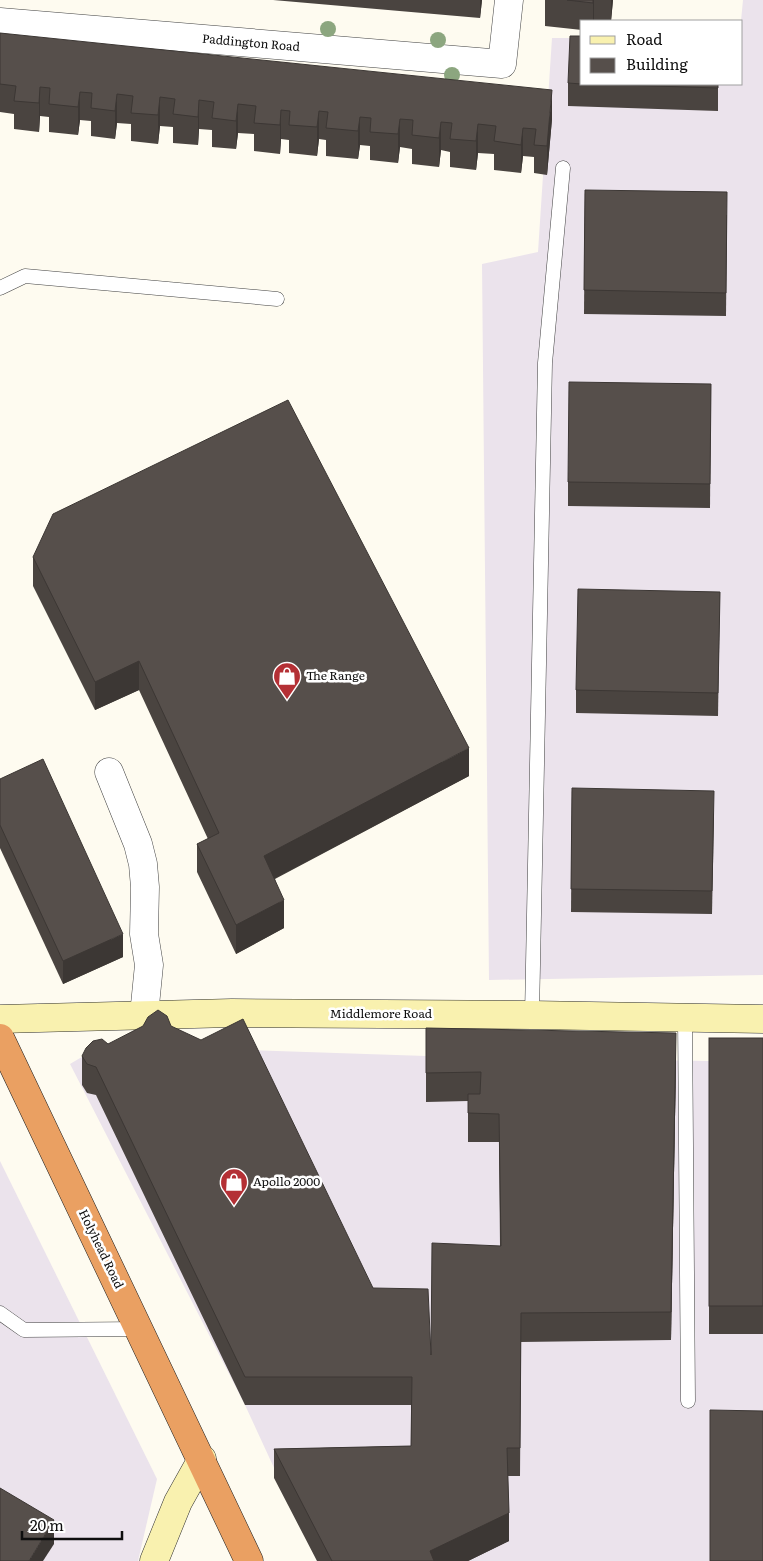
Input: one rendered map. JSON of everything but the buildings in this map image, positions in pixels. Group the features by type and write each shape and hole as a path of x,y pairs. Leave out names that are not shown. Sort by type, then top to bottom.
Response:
{"highway":[{"name":"Holyhead Road","path":"0,1038 6,1069 139,1330 250,1561"}],"street":[{"name":"Paddington Road","path":"0,22 502,64 509,0"},
{"path":"109,772 138,844 143,864 145,887 144,934 149,965 144,1015"},
{"name":"Middlemore Road","path":"0,1019 232,1013 763,1019"},
{"path":"154,1561 178,1502 202,1459"}],"lane":[{"path":"532,1015 545,363 563,168"},
{"path":"0,288 24,276 277,299"},
{"path":"686,1018 688,1401"},
{"path":"0,1313 24,1330 139,1330"}],"shaded area":[{"path":"743,0 763,0 763,975 489,980 482,264 538,252 552,38 580,38 580,85 743,85 743,20 741,20"},
{"path":"102,1045 426,1056 763,1062 763,1561 317,1561 245,1405 70,1064"},
{"path":"0,1161 157,1479 138,1561 0,1561"}],"place":[{"name":"The Range","path":"287,700"},
{"name":"Apollo 2000","path":"234,1206"}]}
